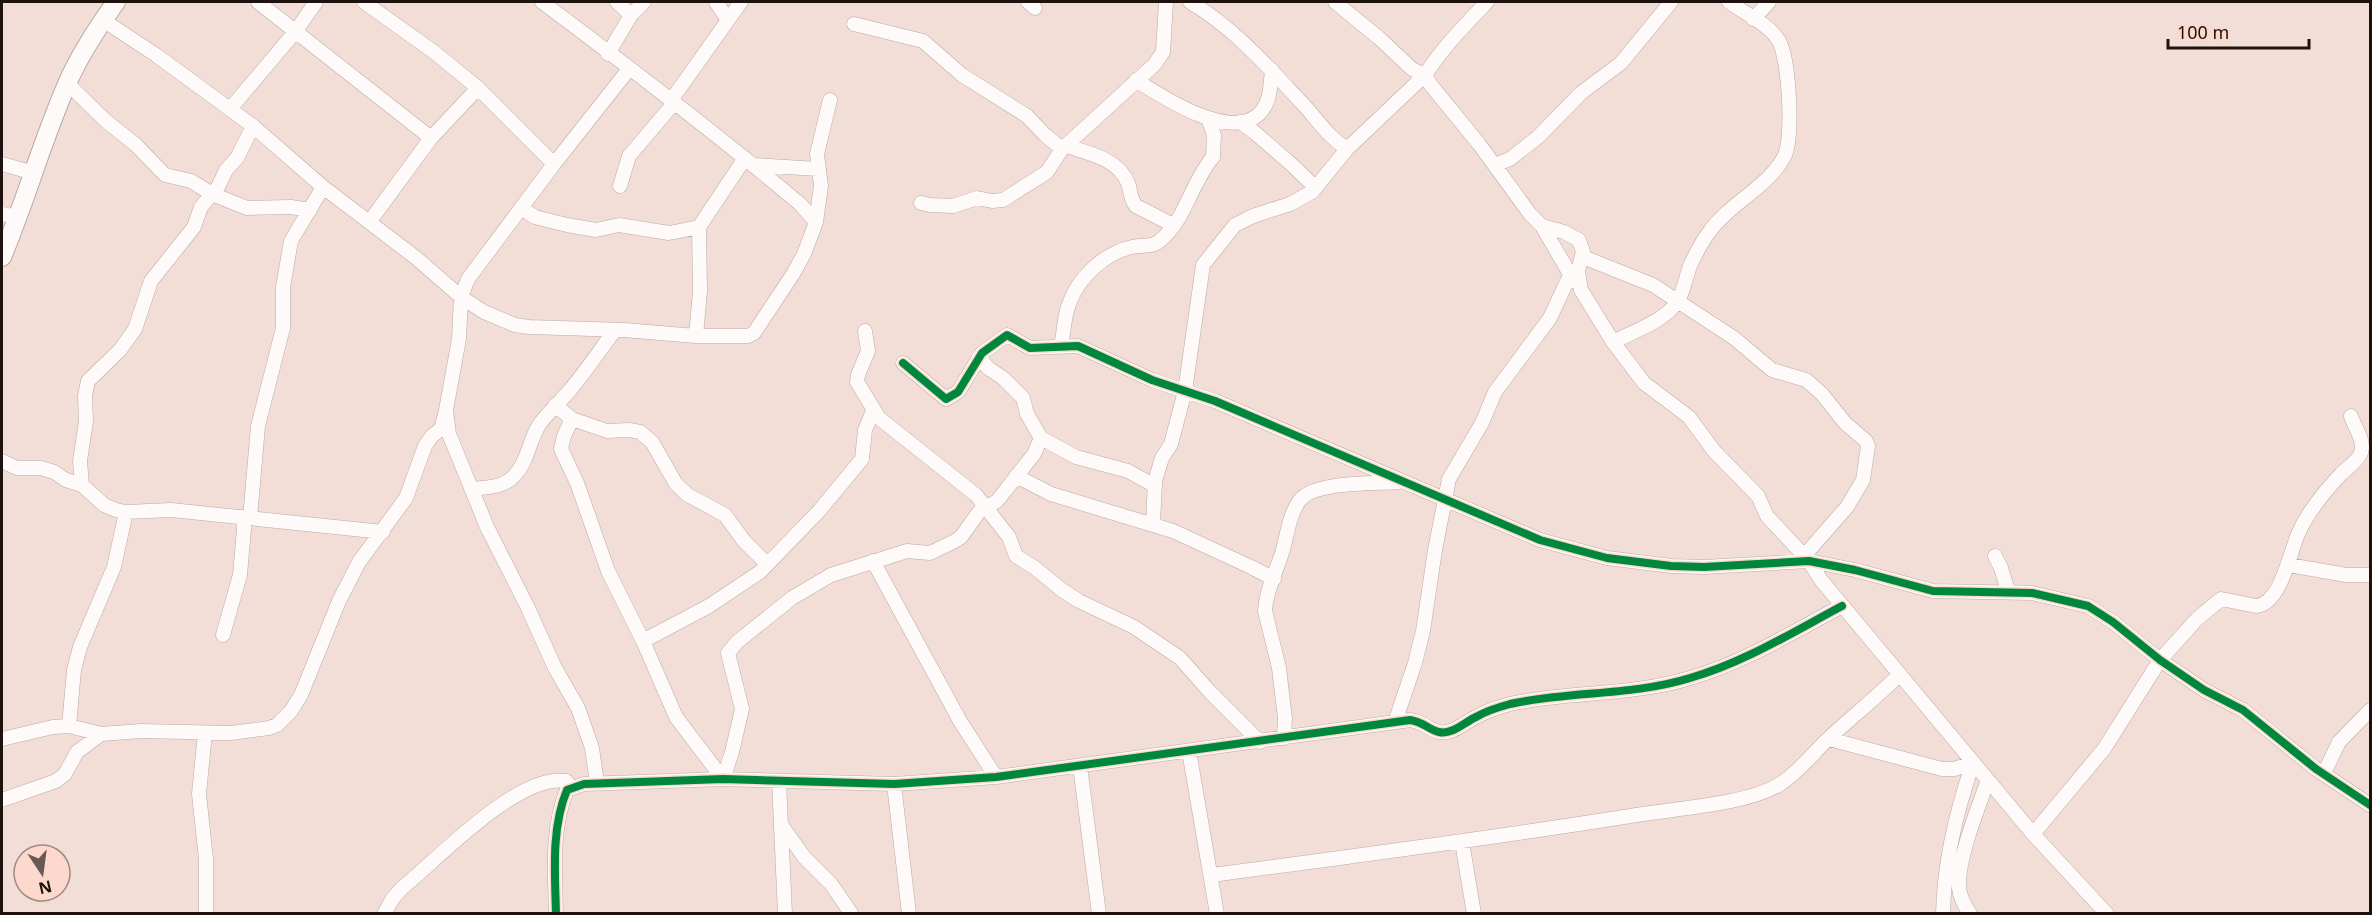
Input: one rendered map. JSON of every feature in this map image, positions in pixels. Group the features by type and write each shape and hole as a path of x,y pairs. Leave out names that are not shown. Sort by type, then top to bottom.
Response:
{"main road":[{"path":"2,257 10,216 34,173 67,83 103,20 116,2"}],"street":[{"path":"258,2 431,138"},
{"path":"230,109 295,32 316,2"},
{"path":"364,2 383,7 478,88 554,164"},
{"path":"542,2 608,54 673,100 749,161 800,204 816,222"},
{"path":"617,2 631,15"},
{"path":"608,54 631,15 644,2"},
{"path":"716,2 728,20"},
{"path":"620,186 629,156 673,100 741,2"},
{"path":"921,203 953,206 977,198 992,201 1003,200 1047,171 1064,148 1154,65 1163,52 1166,2"},
{"path":"1190,2 1231,31 1272,70 1333,140 1347,149"},
{"path":"1335,2 1412,69 1425,75 1530,214 1542,226 1613,342 1644,383 1689,417 1714,451 1758,496 1767,516 1806,559 1842,606 1973,763 2033,834 2107,914"},
{"path":"1153,524 1155,486 1162,458 1171,444 1185,391 1203,265 1235,225 1252,216 1290,204 1316,188 1347,149 1425,75 1445,47 1486,2"},
{"path":"1495,165 1510,159 1538,137 1581,93 1620,63 1671,2"},
{"path":"1613,342 1660,318 1677,301 1691,264 1710,231 1785,156 1790,138 1786,66 1779,42 1772,33 1729,2"},
{"path":"1753,19 1769,2"},
{"path":"103,20 156,55 251,125 323,187 370,221 461,297 484,312 515,325 696,336 747,336 754,333 793,274 804,254 816,222 821,186 818,169 819,146 830,100"},
{"path":"854,24 923,41 962,75 1027,116 1045,135 1064,148 1103,158 1112,163 1128,182 1136,206 1173,225"},
{"path":"2,739 53,727 69,726 101,734 141,731 231,733 269,728 277,725 291,711 304,686 339,601 359,562 406,498 425,446 441,429 459,339 461,297 468,279 629,69"},
{"path":"1136,80 1183,108 1208,118 1240,122 1258,115 1265,104 1270,94 1272,70"},
{"path":"67,83 106,121 136,145 165,175 191,181 212,194 247,208 291,207 310,210"},
{"path":"370,221 431,138 478,88"},
{"path":"82,485 80,460 85,435 85,396 88,381 120,350 135,329 151,281 194,227 201,207 218,187 226,170 244,147 251,125 246,90"},
{"path":"1061,346 1068,307 1073,294 1085,277 1100,262 1119,251 1154,245 1167,235 1204,167 1213,157 1214,135 1208,118"},
{"path":"1214,135 1225,121"},
{"path":"1240,122 1316,188"},
{"path":"749,161 818,169"},
{"path":"696,336 700,291 699,227 749,161"},
{"path":"2,164 34,173"},
{"path":"223,635 240,575 258,426 283,328 283,287 291,241 323,187"},
{"path":"522,208 535,217 596,230 619,225 669,233 699,227"},
{"path":"1542,226 1564,232 1579,240 1583,257 1578,271 1581,290"},
{"path":"1583,257 1644,280 1734,338 1772,370 1806,380 1822,394 1845,423 1866,441 1868,446 1863,480 1847,507 1806,559"},
{"path":"1395,722 1423,631 1449,478 1482,423 1495,392 1550,318 1570,275"},
{"path":"472,489 487,489 515,476 529,453 532,436 555,405 569,392 615,330"},
{"path":"865,331 868,351 857,382 873,411 902,437 960,480 986,507 1009,537 1017,556 1071,596 1134,627 1180,658 1260,742"},
{"path":"903,363 946,399 958,392 979,357 1007,335 1030,348 1078,346 1152,380 1215,401 1540,540 1607,558 1671,566 1704,567 1806,559 1933,591 2032,593 2088,606 2204,690 2243,710 2324,773 2370,805"},
{"path":"979,357 988,368 1003,378 1023,398 1028,414 1041,438 1076,457 1128,471 1155,486"},
{"path":"555,405 572,419 607,431 640,432 652,442 676,484 688,495 725,515 744,541 767,564"},
{"path":"446,410 454,449 487,527 555,668 578,708 592,748 597,783"},
{"path":"643,641 717,601 767,564 819,511 861,459 865,430 873,411"},
{"path":"2033,834 2104,749 2160,660 2216,601 2226,598 2256,606 2264,604 2273,595 2289,565 2292,545 2320,496 2360,454 2361,442 2351,416"},
{"path":"572,419 561,449 577,483 608,571 643,641 676,717 723,779"},
{"path":"723,779 742,709 728,653 731,648 792,598 831,576 907,551 930,553 961,537 979,512 997,501 1034,454 1041,438"},
{"path":"2,462 17,468 41,468 82,485 104,505 126,512 171,510 383,532"},
{"path":"1016,476 1051,494 1153,524 1274,579"},
{"path":"1284,738 1285,718 1279,668 1265,610 1265,596 1274,579 1292,516 1300,500 1311,491 1404,481"},
{"path":"69,726 74,670 80,647 114,567 126,512"},
{"path":"1995,556 2008,591"},
{"path":"873,561 960,721 996,777"},
{"path":"2289,565 2346,575 2370,575"},
{"path":"556,914 555,871 560,805 567,790 572,788 597,783 723,779 894,784 996,777 1395,722 1418,721 1440,733 1450,732 1477,716 1510,705 1628,690 1689,679 1773,642 1842,606"},
{"path":"1212,875 1462,842 1713,803 1757,794 1779,784 1804,764 1828,739 1876,699 1900,674"},
{"path":"2324,773 2339,742 2370,710"},
{"path":"205,733 199,794 206,859 206,914"},
{"path":"2,800 56,781 65,774 77,752 101,734"},
{"path":"1828,739 1942,769 1954,769 1973,763"},
{"path":"1189,752 1217,914"},
{"path":"1942,914 1943,885 1954,826 1973,763"},
{"path":"1080,766 1099,914"},
{"path":"1970,914 1961,899 1959,887 1961,870 1976,812 1988,780"},
{"path":"384,914 402,888 490,813 520,794 548,781 566,782 572,788"},
{"path":"779,781 785,914"},
{"path":"894,784 909,914"},
{"path":"782,826 804,857 831,884 851,913"},
{"path":"1462,842 1474,914"}],"cycle path":[{"path":"903,363 946,399 958,392 982,353 1007,335 1030,348 1078,346 1152,380 1215,401 1540,540 1607,558 1671,566 1704,567 1809,561 1855,570 1933,591 2032,593 2088,606 2204,690 2243,710 2316,769 2370,805"},
{"path":"556,914 555,851 558,820 567,790 584,784 723,779 894,784 996,777 1410,720 1435,731 1449,732 1484,713 1510,704 1646,688 1710,672 1842,606"}]}
